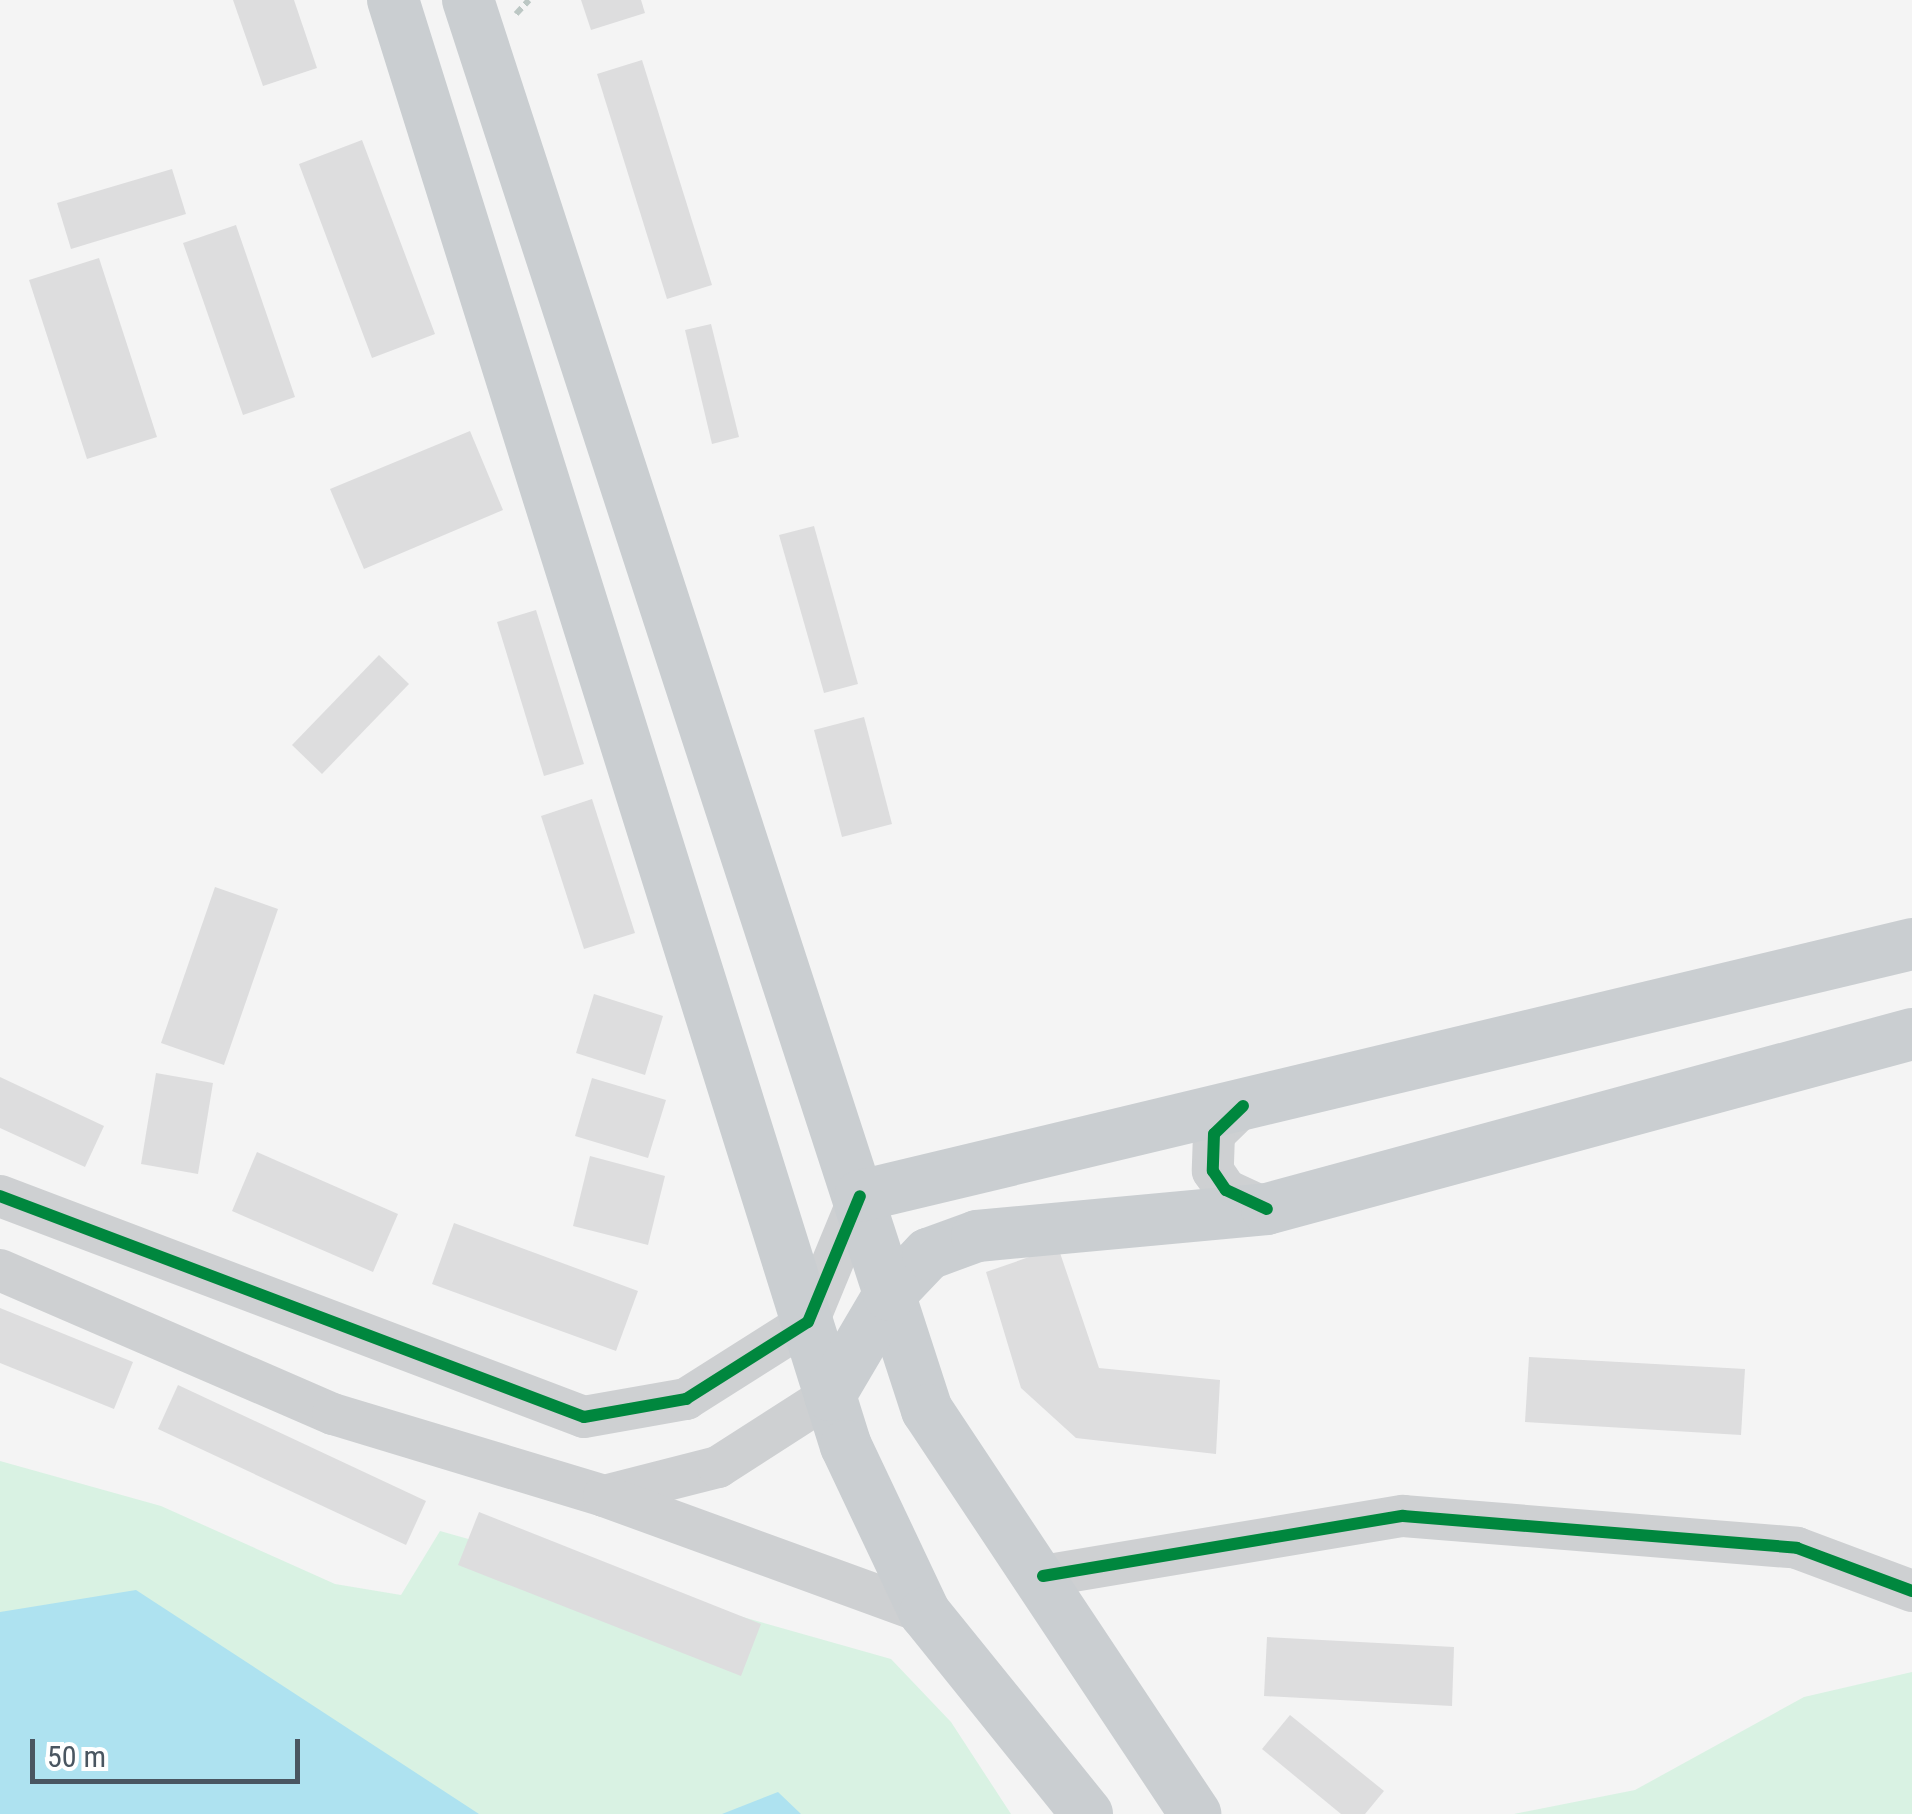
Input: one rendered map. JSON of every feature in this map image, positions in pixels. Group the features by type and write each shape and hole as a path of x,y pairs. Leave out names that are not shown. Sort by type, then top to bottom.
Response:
{"main road":[{"path":"392,0 830,1394 925,1613 1087,1814"},
{"path":"468,0 927,1410 1043,1576 1195,1814"},
{"path":"860,1196 1912,944"},
{"path":"830,1394 889,1295 928,1254 977,1236 1267,1208 1912,1034"}],"street":[{"path":"1243,1106 1214,1134 1213,1171 1226,1190 1267,1208"},
{"path":"0,1196 584,1418 686,1398 808,1322 860,1196"},
{"path":"0,1270 333,1414 604,1496 925,1613"},
{"path":"604,1496 718,1466 830,1394"},
{"path":"1043,1576 1403,1516 1797,1548 1912,1591"}],"green space":[{"path":"0,1461 161,1506 335,1584 401,1595 440,1531 891,1659 951,1722 1011,1814 0,1814"},
{"path":"1912,1672 1912,1814 1514,1814 1635,1790 1804,1697"}],"water":[{"path":"136,1590 479,1814 0,1814 0,1612"},
{"path":"778,1792 801,1814 722,1814"}],"building":[{"path":"233,0 294,0 317,68 263,86"},
{"path":"581,0 641,0 645,13 591,30"},
{"path":"642,60 712,285 667,299 597,74"},
{"path":"362,140 435,334 372,358 299,164"},
{"path":"172,169 186,214 71,249 57,203"},
{"path":"236,225 295,397 243,415 183,243"},
{"path":"99,258 157,437 87,459 29,280"},
{"path":"711,324 739,437 712,444 685,330"},
{"path":"470,431 503,510 364,569 330,489"},
{"path":"814,526 858,684 824,693 779,535"},
{"path":"536,610 584,764 544,776 497,622"},
{"path":"379,655 409,684 322,774 292,745"},
{"path":"864,717 892,824 842,837 814,730"},
{"path":"592,799 635,933 584,949 541,816"},
{"path":"215,887 278,909 224,1065 161,1043"},
{"path":"594,994 663,1016 645,1075 576,1053"},
{"path":"156,1073 213,1083 198,1174 141,1164"},
{"path":"0,1077 104,1126 85,1167 0,1128"},
{"path":"592,1078 666,1100 648,1158 575,1136"},
{"path":"257,1152 398,1214 373,1272 232,1211"},
{"path":"590,1156 665,1176 648,1245 573,1226"},
{"path":"454,1223 638,1291 616,1351 432,1284"},
{"path":"1058,1247 1099,1368 1220,1380 1216,1454 1076,1438 1021,1388 986,1272"},
{"path":"0,1308 133,1362 114,1409 0,1363"},
{"path":"1529,1357 1745,1369 1741,1435 1525,1422"},
{"path":"178,1385 426,1501 406,1545 158,1429"},
{"path":"479,1512 761,1624 741,1676 458,1565"},
{"path":"1267,1637 1454,1647 1452,1706 1264,1696"},
{"path":"1290,1715 1384,1791 1365,1814 1341,1814 1262,1749"}],"cycle path":[{"path":"1243,1106 1214,1134 1213,1171 1226,1190 1267,1209"},
{"path":"0,1196 584,1417 686,1399 808,1322 860,1196"},
{"path":"1043,1576 1403,1516 1797,1548 1912,1591"}]}
